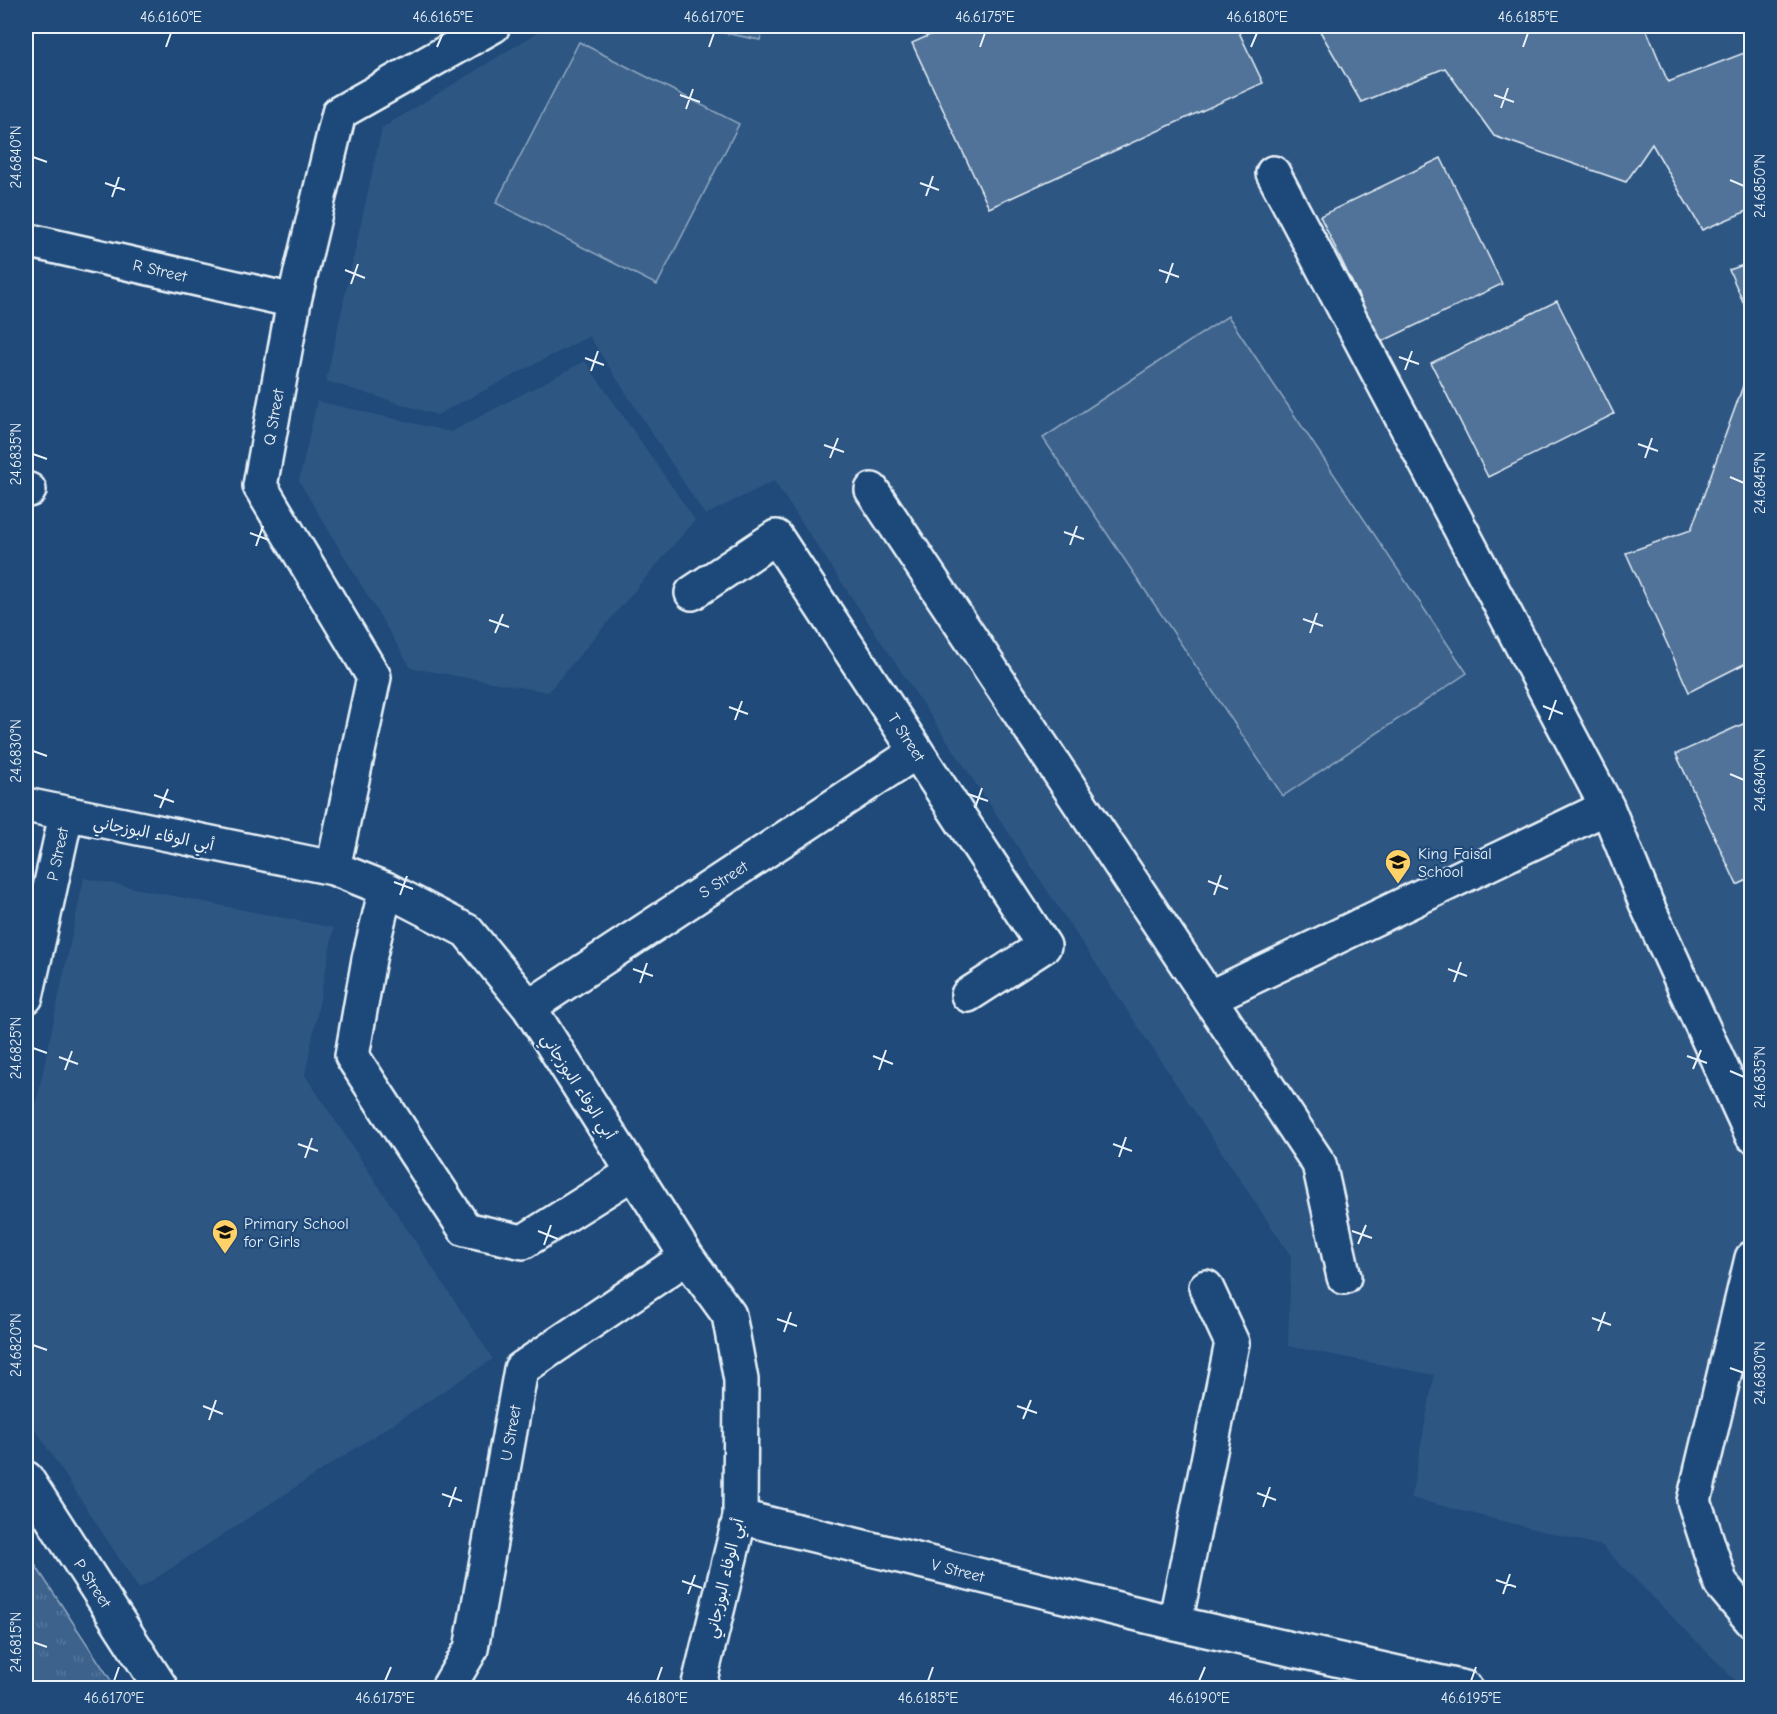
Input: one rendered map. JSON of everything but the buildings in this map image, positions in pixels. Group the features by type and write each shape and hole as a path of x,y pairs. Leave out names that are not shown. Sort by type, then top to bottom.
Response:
{"street":[{"name":"Q Street","path":"333,868 374,677 260,486 294,301 339,113 493,26"},
{"path":"1272,172 1607,807 1646,903 1752,1135"},
{"name":"R Street","path":"26,240 294,301"},
{"path":"872,490 1319,1164 1344,1277"},
{"name":"T Street","path":"692,593 776,537 1044,946 968,995"},
{"name":"S Street","path":"529,1007 916,752"},
{"name":"أبي الوفاء البوزجاني","path":"26,805 333,868 386,889 467,931 529,1007 687,1257 729,1315 741,1380 740,1517 698,1689"},
{"path":"1209,998 1607,807"},
{"name":"P Street","path":"26,997 66,815"},
{"path":"386,889 369,959 352,1056 465,1229 523,1242 634,1172"},
{"name":"U Street","path":"448,1689 471,1649 521,1369 687,1257"},
{"path":"1752,1258 1694,1501 1721,1584 1752,1621"},
{"path":"1175,1623 1232,1343 1206,1287"},
{"name":"P Street","path":"26,1478 161,1689"},
{"name":"V Street","path":"740,1517 1175,1623 1464,1689"}],"shaded area":[{"name":"King Faisal School","path":"548,26 1751,26 1751,1688 1743,1688 1602,1546 1411,1498 1434,1375 1288,1346 1291,1256 774,481 705,515 589,336 437,415 326,381 382,128"},
{"path":"585,361 695,520 548,692 411,668 299,481 317,401 451,432"},
{"name":"Primary School for Girls","path":"84,878 334,928 305,1075 493,1359 139,1589 26,1415 26,1151"}],"green space":[{"path":"690,26 763,26 760,40"},
{"path":"579,42 739,124 657,285 496,203"},
{"path":"1228,316 1467,673 1283,796 1043,438"},
{"path":"26,1551 116,1688 26,1688"}],"place":[{"name":"King Faisal School","path":"1398,885"},
{"name":"Primary School for Girls","path":"225,1255"}]}
